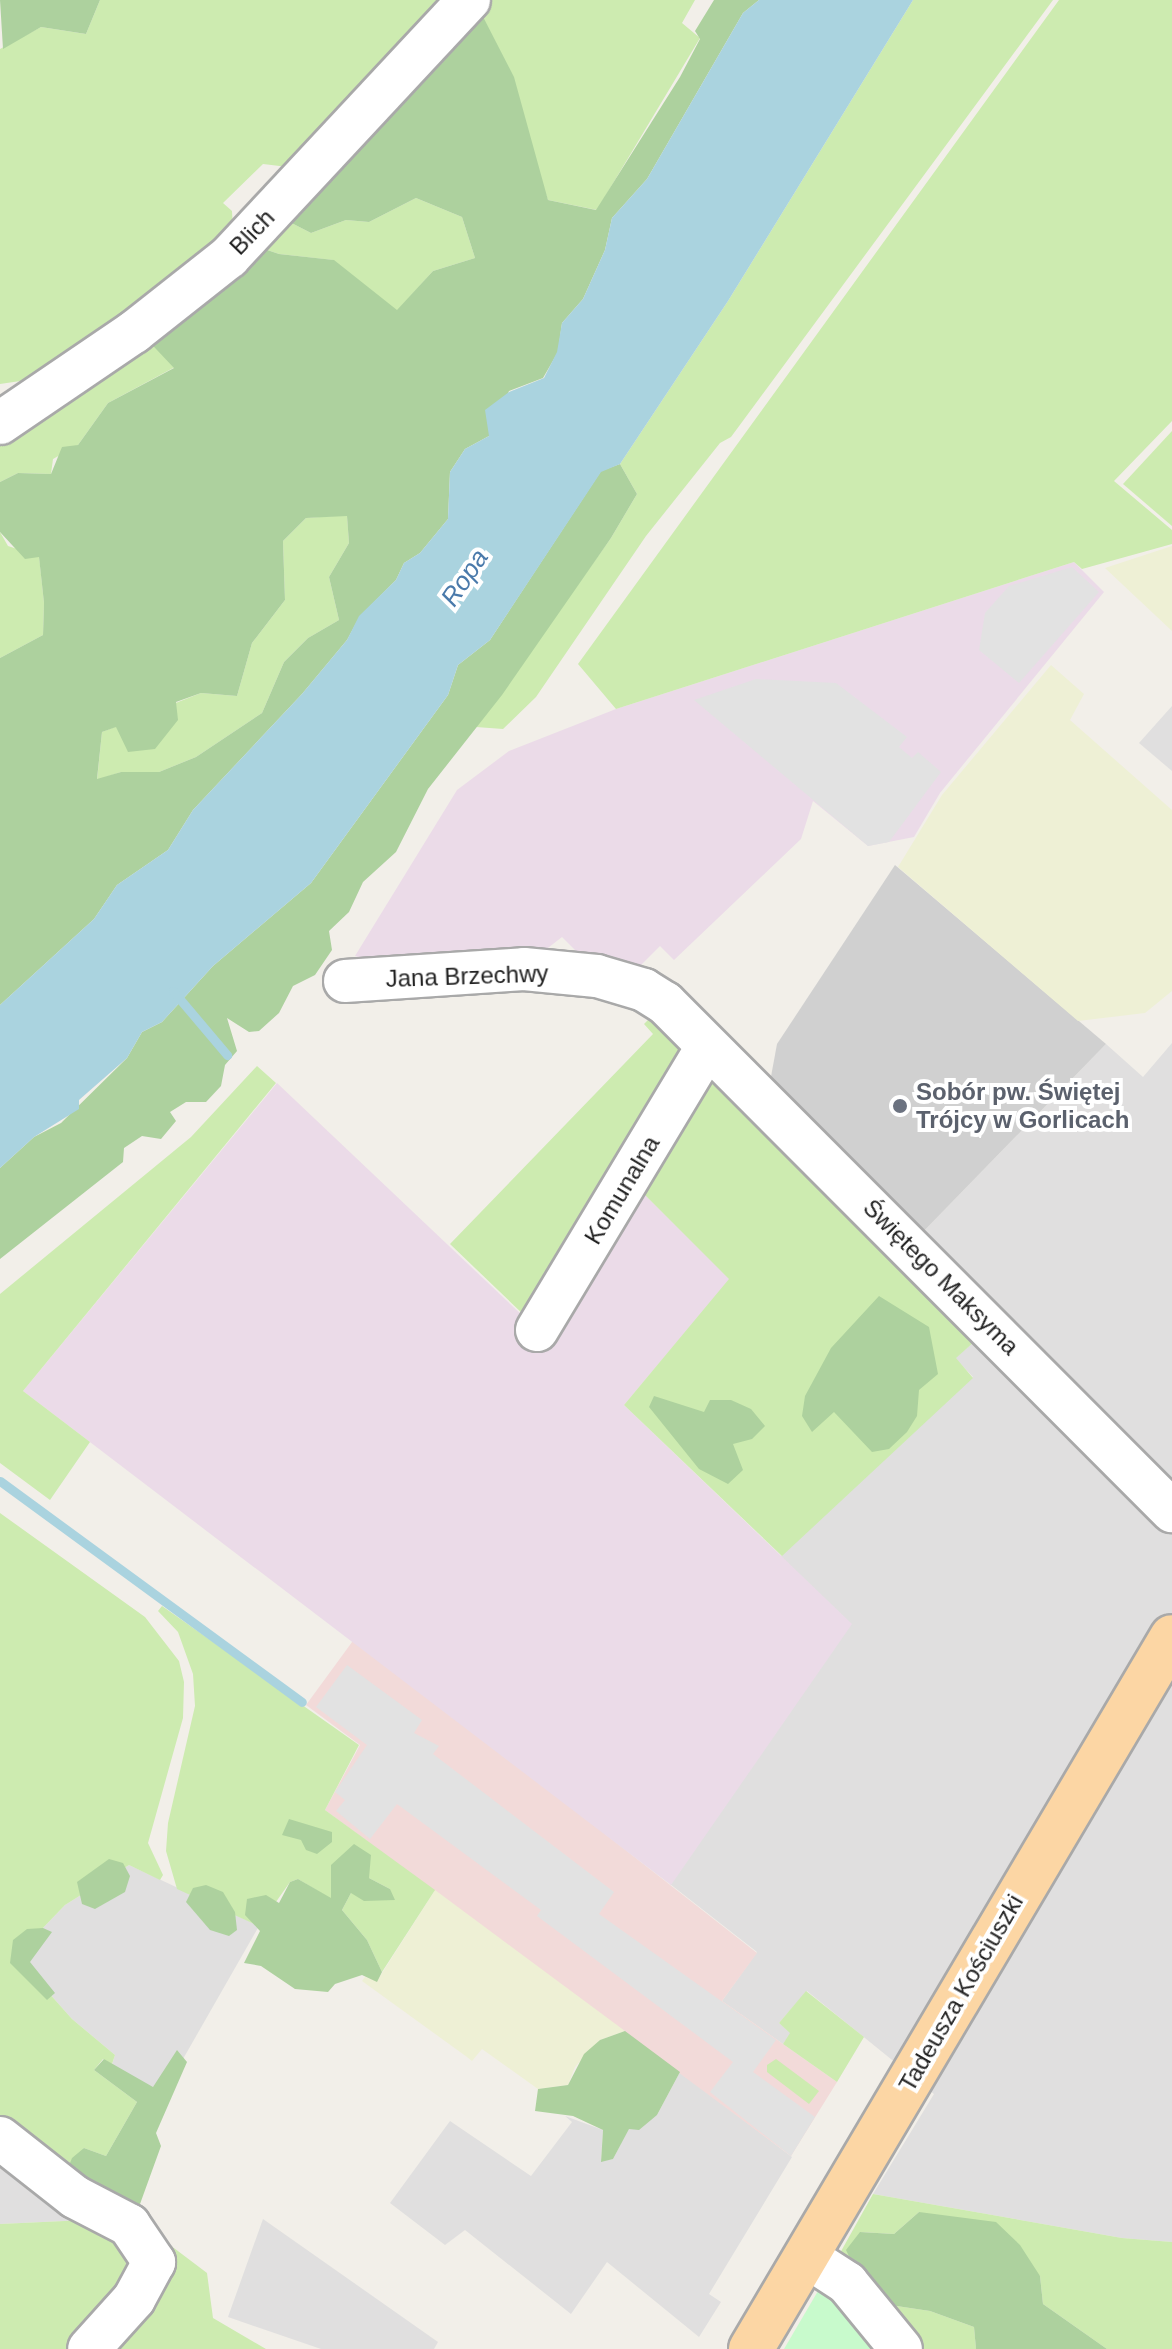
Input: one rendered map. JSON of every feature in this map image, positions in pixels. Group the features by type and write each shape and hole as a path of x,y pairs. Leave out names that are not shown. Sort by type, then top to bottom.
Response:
{"main road":[{"name":"Tadeusza Kościuszki","path":"751,2349 1172,1637"}],"street":[{"name":"Blich","path":"0,423 134,332 229,257 469,0"},
{"name":"Jana Brzechwy","path":"345,981 524,969 597,976 644,990 665,1003 705,1050"},
{"name":"Komunalna","path":"537,1330 705,1050"},
{"name":"Świętego Maksyma","path":"705,1050 810,1145 1172,1511"},
{"path":"0,2138 75,2197 129,2225 154,2262 134,2299 89,2349"},
{"path":"807,2257 847,2283 901,2349"}],"shaded area":[{"path":"1074,562 1104,592 940,793 914,837 868,846 813,801 801,839 674,960 660,946 639,967 587,962 562,937 544,951 382,964 355,956 457,790 509,751 616,709"},
{"path":"1072,567 1099,592 1019,683 979,650 985,613 1009,586"},
{"path":"756,679 836,683 907,737 899,747 912,758 918,752 941,772 889,842 868,846 694,700"},
{"path":"1172,706 1172,771 1139,743"},
{"path":"895,865 1106,1044 920,1235 770,1082 777,1044"},
{"path":"1172,1043 1172,2242 1122,2238 873,2194 934,2094 807,1991 779,2023 791,2033 783,2044 722,2001 757,1952 670,1884 780,1557 973,1377 955,1358 985,1333 920,1235 1106,1044 1143,1077"},
{"path":"277,1083 544,1336 637,1187 730,1279 624,1405 852,1624 671,1885 23,1391"},
{"path":"355,1638 757,1953 722,2001 837,2082 791,2156 325,1810 360,1745 306,1705"},
{"path":"347,1665 422,1720 414,1733 439,1746 433,1754 614,1892 599,1914 776,2040 753,2072 815,2117 791,2156 710,2092 733,2062 537,1916 541,1910 397,1804 370,1839 336,1811 345,1800 335,1792 367,1745 316,1707"},
{"path":"129,1865 259,1926 159,2101 111,2068 115,2055 72,2019 16,1956 65,1905"},
{"path":"680,2072 792,2157 709,2294 721,2302 699,2337 607,2262 571,2314 465,2230 445,2245 390,2203 450,2121 531,2176 572,2122 565,2116 603,2130 601,2161 613,2159 629,2128 657,2115"},
{"path":"0,2148 86,2220 0,2224"},
{"path":"263,2219 438,2342 434,2349 321,2349 228,2317"}],"green space":[{"path":"0,0 100,0 86,34 41,27 3,49"},
{"path":"100,0 443,0 288,167 263,164 223,203 232,211 233,230 34,379 0,384 0,49 41,27 86,34"},
{"path":"484,0 695,0 682,23 700,38 597,210 548,200 478,7"},
{"path":"714,0 759,0 743,13 647,179 612,218 605,250 583,299 562,323 558,352 543,378 509,391 489,436 465,449 450,472 448,519 420,553 404,563 396,580 360,616 347,640 302,694 193,810 168,850 117,885 94,919 0,1005 0,658 43,635 44,603 39,557 25,559 0,532 0,482 18,473 51,474 62,447 78,445 108,403 174,368 140,332 250,244 279,254 334,260 397,310 433,271 475,258 462,217 416,198 369,222 346,220 311,233 276,215 478,7 514,77 548,200 596,210 680,77 700,39 695,31","holes":["347,516 349,543 329,577 339,620 308,638 284,662 262,713 196,757 159,772 121,772 97,779 102,732 116,727 128,752 155,749 178,720 176,702 201,693 237,696 252,643 285,600 283,541 306,518"]},
{"path":"913,0 1053,0 731,437 720,443 646,536 536,697 503,729 476,727 611,538 637,494 620,464 728,301"},
{"path":"1059,0 1172,0 1172,421 1114,481 1172,530 1172,544 1082,569 1074,562 616,709 578,664"},
{"path":"416,198 462,217 475,258 433,271 397,311 333,260 279,254 250,244 276,215 311,233 346,220 369,222"},
{"path":"140,332 175,367 108,403 78,445 53,459 51,474 18,473 0,482 0,429"},
{"path":"1172,431 1172,526 1123,484"},
{"path":"620,464 637,494 611,538 502,695 428,789 396,852 363,882 349,912 329,931 332,950 315,975 293,986 279,1013 259,1031 249,1032 227,1018 237,1051 225,1065 221,1086 206,1102 186,1102 170,1112 176,1121 161,1139 142,1136 124,1148 123,1162 0,1259 0,1168 34,1137 61,1123 127,1058 142,1032 162,1022 213,966 311,883 448,695 458,665 490,640 601,471"},
{"path":"347,515 349,543 329,577 339,620 308,638 284,662 262,713 196,757 159,772 121,772 97,780 102,732 201,693 237,696 252,643 285,600 283,541 306,518"},
{"path":"0,532 8,546 39,556 44,603 43,635 0,658"},
{"path":"1172,546 1172,631 1105,568"},
{"path":"1051,665 1084,694 1070,720 1172,810 1172,991 1145,1013 1078,1021 898,867 942,795"},
{"path":"654,1014 683,1049 525,1316 450,1244 653,1034 644,1024"},
{"path":"257,1066 276,1083 23,1391 90,1442 50,1500 0,1463 0,1294 191,1137"},
{"path":"712,1083 731,1093 983,1334 956,1358 973,1378 782,1556 624,1405 729,1279 637,1187 696,1085"},
{"path":"879,1296 929,1327 938,1374 919,1390 917,1416 907,1432 889,1449 872,1452 834,1412 812,1432 802,1416 805,1396 831,1348"},
{"path":"654,1396 704,1412 710,1400 731,1400 751,1409 765,1426 752,1439 733,1444 743,1470 728,1484 699,1469 649,1407"},
{"path":"0,1513 145,1617 179,1661 184,1682 183,1718 148,1843 163,1875 160,1880 129,1865 65,1905 16,1956 72,2019 115,2055 112,2064 103,2059 94,2070 137,2102 106,2156 84,2148 63,2181 0,2131"},
{"path":"162,1606 359,1745 325,1810 435,1890 382,1972 367,1940 342,1910 351,1893 390,1889 369,1878 331,1865 331,1899 298,1879 290,1882 259,1926 177,1889 166,1851 168,1823 195,1706 193,1674 178,1632 158,1611"},
{"path":"289,1819 332,1832 332,1842 317,1854 306,1850 301,1840 282,1835"},
{"path":"354,1844 371,1855 369,1878 390,1889 395,1900 364,1901 351,1893 342,1910 367,1940 382,1972 377,1982 362,1975 335,1984 328,1992 295,1989 261,1966 244,1963 260,1931 245,1915 247,1899 266,1895 279,1903 290,1882 298,1879 331,1898 331,1865"},
{"path":"109,1859 123,1863 130,1876 125,1892 95,1909 82,1904 77,1882"},
{"path":"206,1885 223,1892 235,1912 237,1930 229,1936 210,1930 186,1902 193,1888"},
{"path":"435,1890 625,2031 600,2040 575,2067 568,2085 538,2089 482,2049 472,2061 362,1981 365,1977 377,1981"},
{"path":"43,1928 52,1932 30,1962 55,1993 47,2000 10,1963 13,1940 27,1929"},
{"path":"806,1991 864,2037 837,2082 783,2044 790,2033 779,2023"},
{"path":"625,2031 680,2072 657,2115 639,2130 629,2129 613,2159 601,2162 603,2130 573,2116 535,2111 538,2089 568,2085 584,2054 600,2040"},
{"path":"177,2050 187,2062 156,2133 161,2146 140,2204 126,2214 63,2181 72,2158 84,2148 106,2156 137,2102 94,2070 104,2059 153,2087"},
{"path":"776,2059 819,2091 809,2104 767,2072 767,2065"},
{"path":"873,2194 1122,2238 1172,2242 1172,2349 1107,2349 1043,2304 1040,2276 919,2212 894,2234 860,2232 873,2280 890,2305 930,2311 974,2327 976,2349 907,2349 835,2262"},
{"path":"919,2212 996,2222 1020,2245 1040,2276 1043,2304 1107,2349 976,2349 974,2327 930,2311 890,2305 873,2280 858,2275 846,2250 860,2232 894,2234"},
{"path":"86,2220 138,2252 79,2349 0,2349 0,2224"},
{"path":"162,2239 207,2273 213,2318 266,2349 97,2349"},
{"path":"818,2291 839,2299 880,2349 784,2349"}],"water":[{"name":"Ropa","path":"759,0 913,0 728,301 620,464 601,472 490,640 458,665 448,695 311,883 213,966 162,1022 142,1032 127,1058 79,1100 79,1109 34,1137 0,1168 0,1005 94,919 117,885 168,850 193,810 302,694 347,640 359,616 396,580 404,563 420,553 448,519 450,472 465,449 489,436 485,410 509,392 544,378 557,352 562,323 583,299 605,250 612,218 647,179 743,13"}],"waterway":[{"path":"173,991 227,1055"},
{"path":"0,1481 302,1702"}],"place":[{"name":"Sobór pw. Świętej Trójcy w Gorlicach","path":"900,1106"}]}
